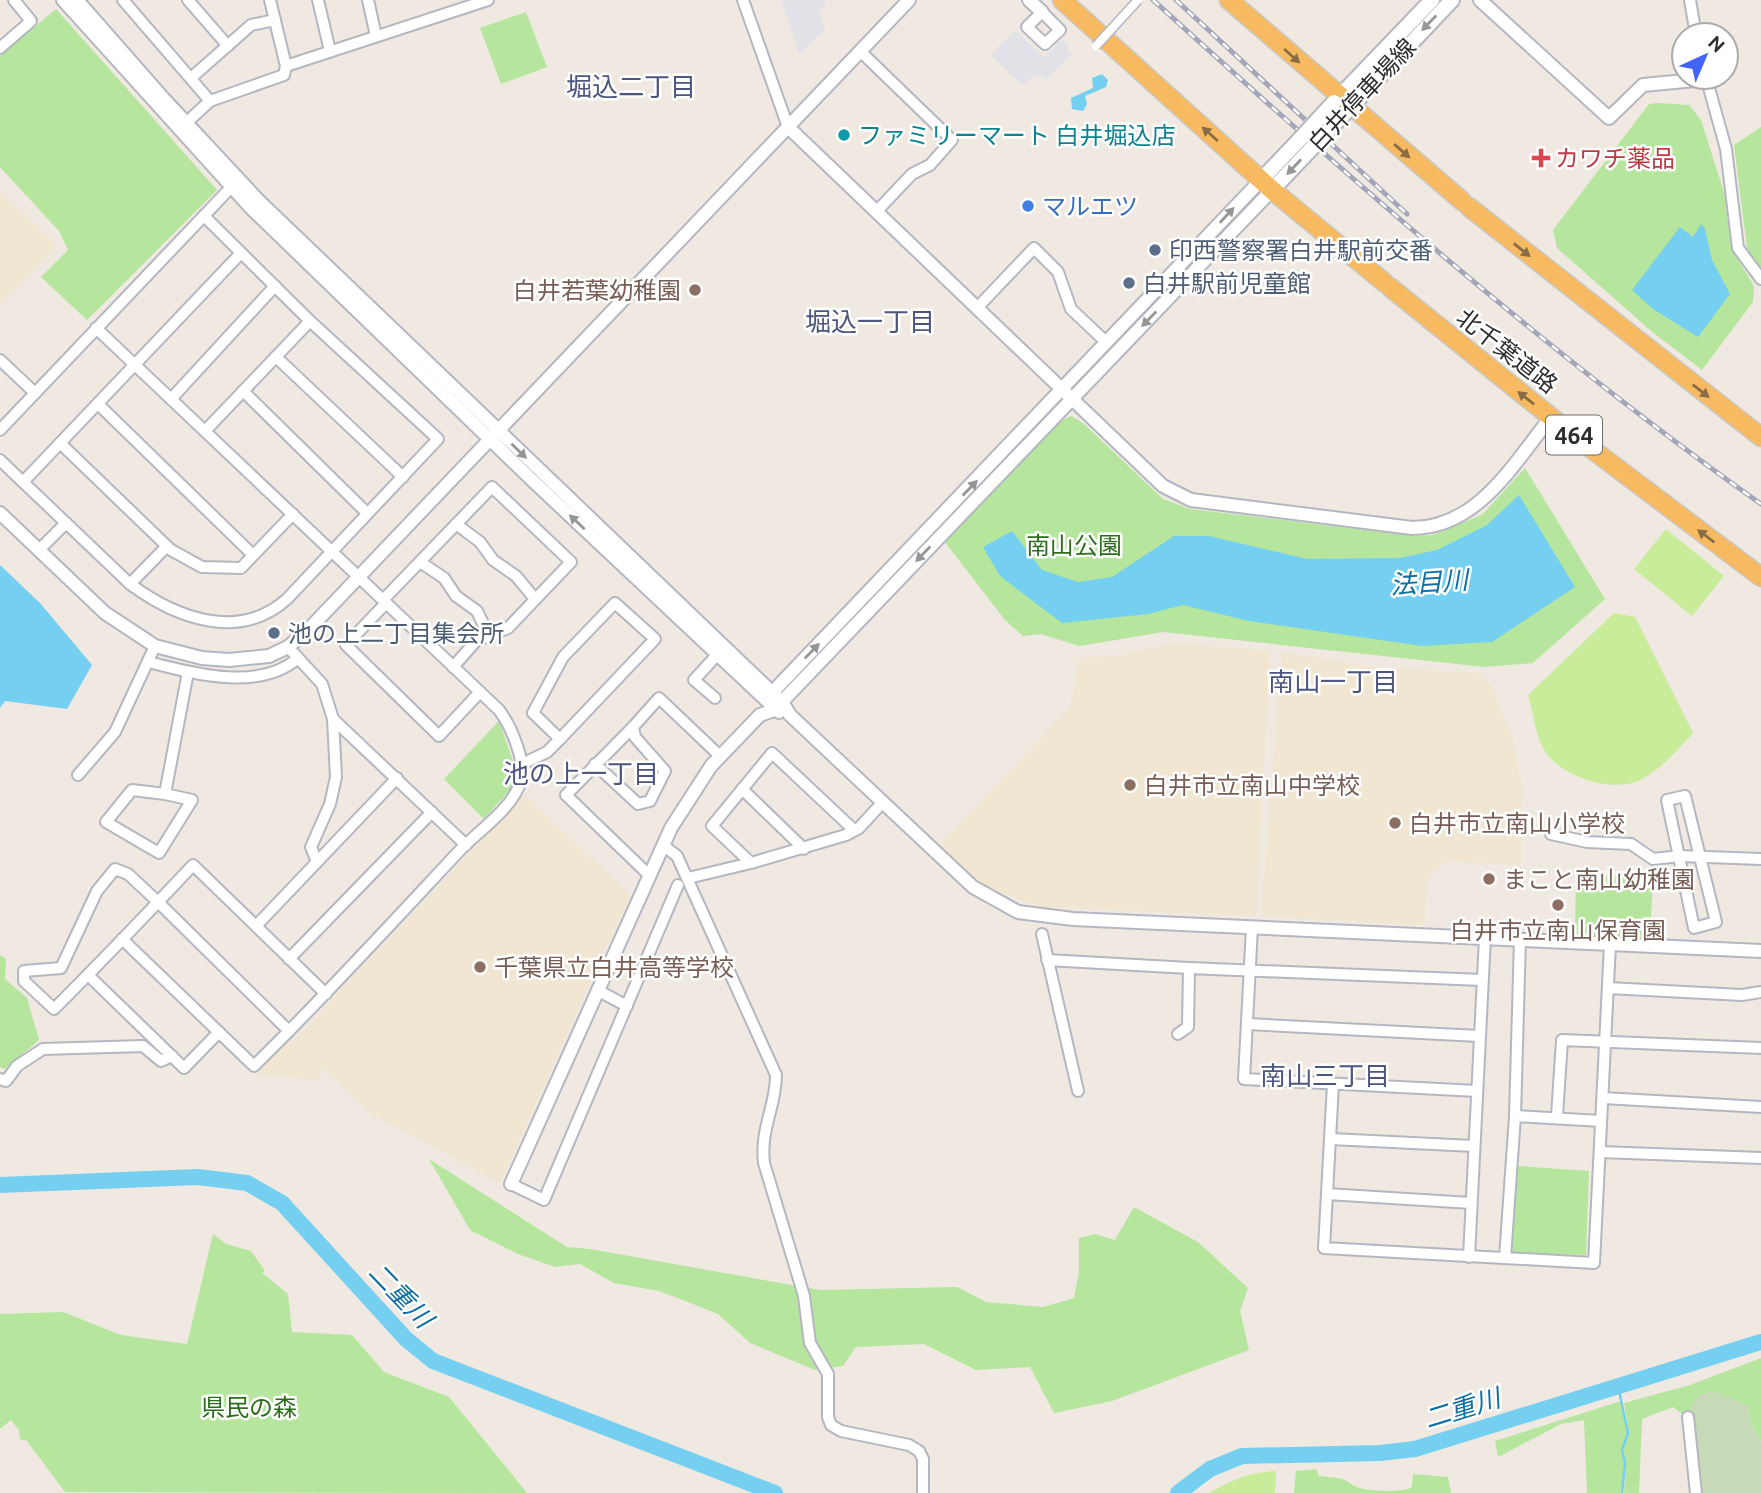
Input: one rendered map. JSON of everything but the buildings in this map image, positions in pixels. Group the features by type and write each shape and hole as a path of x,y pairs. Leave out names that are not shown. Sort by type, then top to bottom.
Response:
{"highway":[{"name":"北千葉道路","path":"1062,0 1388,286 1551,417 1761,577"},
{"path":"1228,0 1342,105 1761,437"}],"main road":[{"name":"白井停車場線","path":"1342,105 1432,0"},
{"name":"白井停車場線","path":"1269,182 1342,105 1452,0"}],"street":[{"path":"0,48 31,21 14,0"},
{"path":"63,0 235,183 717,655 790,715 972,887 1018,912 1061,918 1761,951"},
{"path":"77,0 186,123 235,183"},
{"path":"123,0 209,101"},
{"path":"188,0 228,46"},
{"path":"186,123 209,101 284,75 286,66 270,0"},
{"path":"318,0 330,51"},
{"path":"368,0 376,36"},
{"path":"286,66 488,0"},
{"path":"743,0 788,127 1163,486 1191,500 1412,528 1437,527 1474,508 1551,417"},
{"path":"0,513 105,613 124,629 155,646 202,658 229,660 269,656 288,647 359,578 909,0"},
{"path":"1029,0 1042,12"},
{"path":"1096,46 1138,0"},
{"path":"1480,0 1609,118 1643,85 1670,82"},
{"path":"1690,0 1694,21"},
{"path":"191,78 251,25 275,20"},
{"path":"860,51 952,140 930,165 912,174 876,212"},
{"path":"1710,91 1726,149 1738,248 1761,279"},
{"path":"1068,395 1107,343 1269,182"},
{"path":"678,885 544,1200 511,1184 649,875 694,789 720,756 1269,182"},
{"path":"1,428 235,183"},
{"path":"0,460 130,584 150,599 197,620 235,622 255,619 274,610 287,599 438,439 310,321 204,216"},
{"path":"977,307 1034,248 1058,272 1071,309 1107,343"},
{"path":"23,482 241,253"},
{"path":"171,399 275,286"},
{"path":"205,431 310,321"},
{"path":"96,328 480,692 503,716 522,764 522,778 515,793 326,994 254,1066 122,939"},
{"path":"276,357 403,477"},
{"path":"0,360 35,393"},
{"path":"243,391 367,513"},
{"path":"98,404 253,555"},
{"path":"494,435 773,701"},
{"path":"60,443 167,546 202,567 241,568 293,514"},
{"path":"453,667 476,641 508,628 570,562 492,487 346,645 439,736 480,692"},
{"path":"39,550 66,523"},
{"path":"456,524 480,542 494,560 516,576 535,598"},
{"path":"130,584 167,546"},
{"path":"420,562 444,578 456,596 477,611 489,636"},
{"path":"522,764 547,752 560,739 655,639 615,603 563,657 533,713 560,739"},
{"path":"78,775 115,732 155,646"},
{"path":"288,647 322,684 333,719 336,778 330,804 311,847 317,862"},
{"path":"715,698 694,680 717,655"},
{"path":"148,662 188,671 242,677 266,675 297,659"},
{"path":"165,794 188,671"},
{"path":"649,875 566,795 659,698 720,756"},
{"path":"333,719 466,845"},
{"path":"595,764 638,804 650,801 665,771 635,737 633,727"},
{"path":"751,863 712,827 772,753 853,831"},
{"path":"256,926 397,778"},
{"path":"742,789 804,849"},
{"path":"132,790 165,794 192,800 159,853 106,822 132,790"},
{"path":"1685,796 1701,856 1716,922 1694,928 1667,800 1685,796"},
{"path":"688,878 804,849 853,831 882,803"},
{"path":"289,958 432,812"},
{"path":"1551,834 1587,842 1631,844 1653,859 1680,856 1761,859"},
{"path":"663,845 677,856 688,878 776,1075 776,1088 762,1141 764,1163 804,1296 810,1343 828,1374 828,1417 835,1429 909,1446 919,1451 923,1459 923,1493"},
{"path":"289,1031 158,902 128,874 115,869 97,891 61,968 24,971 24,981 54,1009 88,975 122,939 158,902 193,865 326,994"},
{"path":"1252,927 1244,1080 1477,1091"},
{"path":"1042,934 1078,1091"},
{"path":"1469,1257 1485,937"},
{"path":"1505,1258 1515,1116 1520,939"},
{"path":"1333,1084 1324,1248 1594,1263 1610,945"},
{"path":"1047,960 1482,980"},
{"path":"1178,1034 1188,1027 1189,968"},
{"path":"88,975 184,1068 219,1032"},
{"path":"1608,988 1742,995 1761,992"},
{"path":"597,990 627,1006"},
{"path":"1247,1024 1479,1036"},
{"path":"1557,1116 1562,1040 1761,1048"},
{"path":"0,1079 6,1081 17,1066 43,1049 143,1046 161,1061 172,1056"},
{"path":"1603,1098 1761,1107"},
{"path":"1515,1116 1557,1116 1601,1121"},
{"path":"1331,1139 1474,1146"},
{"path":"1600,1152 1761,1158"},
{"path":"1327,1194 1471,1203"},
{"path":"1688,1417 1696,1493"}],"shaded area":[{"path":"781,0 823,0 826,7 818,10 825,30 799,54"},
{"path":"1015,30 1044,57 1062,39 1070,47 1067,50 1072,54 1047,79 1037,74 1022,85 991,55"},
{"path":"0,192 57,246 0,305"},
{"name":"白井市立南山中学校","path":"1173,643 1270,651 1256,916 1038,907 985,886 939,845 1070,708 1079,658 1120,656"},
{"name":"白井市立南山小学校","path":"1282,652 1381,668 1481,673 1491,685 1512,737 1522,786 1521,865 1446,861 1427,878 1424,925 1261,916"},
{"name":"千葉県立白井高等学校","path":"524,795 630,895 500,1183 372,1114 321,1066 320,1081 258,1074 291,1039 294,1040"}],"green space":[{"path":"56,9 217,190 87,320 41,277 68,250 59,231 0,167 0,56"},
{"path":"526,12 547,67 501,84 480,28"},
{"path":"1649,104 1689,105 1701,120 1725,196 1731,248 1754,286 1753,302 1702,370 1650,330 1557,248 1553,230"},
{"path":"1761,127 1761,272 1747,248 1734,145"},
{"name":"南山公園","path":"1071,416 1083,423 1163,499 1190,509 1416,536 1432,535 1482,515 1525,468 1605,599 1533,663 1485,667 1163,632 1080,646 1040,634 1023,636 1005,620 944,541 1060,421"},
{"path":"1666,529 1724,576 1692,616 1634,569"},
{"path":"1614,613 1635,617 1693,733 1656,770 1640,780 1615,785 1587,780 1561,767 1550,758 1538,736 1528,695"},
{"path":"499,721 513,761 514,785 484,819 444,779"},
{"path":"1576,875 1653,878 1650,937 1575,934"},
{"path":"0,955 6,959 5,979 27,998 39,1040 5,1069 0,1067"},
{"path":"429,1159 567,1247 820,1290 957,1287 986,1302 1043,1307 1074,1298 1079,1272 1079,1238 1095,1234 1115,1240 1134,1207 1198,1242 1248,1288 1240,1311 1249,1350 1112,1401 1054,1413 1030,1367 976,1370 924,1344 856,1347 843,1366 815,1370 750,1343 718,1314 659,1291 614,1283 580,1264 555,1267 518,1254 470,1230"},
{"path":"1518,1166 1589,1171 1586,1255 1511,1253"},
{"name":"県民の森","path":"213,1234 226,1244 251,1251 265,1271 262,1273 288,1294 292,1332 352,1335 384,1372 449,1397 527,1493 65,1492 27,1441 20,1439 19,1430 11,1420 0,1429 0,1314 63,1312 121,1335 187,1344"},
{"path":"1761,1358 1761,1442 1749,1419 1748,1405 1685,1416 1673,1407 1642,1419 1639,1493 1624,1493 1626,1463 1623,1450 1629,1433 1624,1403 1690,1385"},
{"path":"1713,1391 1748,1405 1749,1420 1761,1442 1761,1493 1698,1493 1691,1404 1700,1395"},
{"path":"1621,1401 1627,1433 1621,1450 1624,1463 1621,1493 1587,1493 1584,1420 1561,1424 1498,1457 1495,1441"},
{"path":"1316,1469 1319,1476 1342,1479 1357,1487 1376,1490 1408,1489 1412,1487 1413,1474 1448,1477 1451,1493 1294,1493 1296,1471"},
{"path":"1276,1471 1275,1493 1209,1493 1241,1478"}],"water":[{"path":"1102,74 1108,80 1106,87 1085,96 1087,104 1083,111 1072,109 1071,98 1093,88 1092,78"},
{"path":"1701,224 1705,229 1712,260 1730,294 1698,337 1653,309 1632,290 1680,227 1693,237"},
{"name":"法目川","path":"1519,495 1575,587 1492,642 1422,646 1249,621 1183,605 1148,614 1062,623 1000,576 983,547 1012,531 1042,570 1078,582 1112,577 1174,536 1209,536 1307,559 1400,558 1437,550 1487,525"},
{"path":"0,565 40,603 92,665 67,709 5,701 0,708"}],"waterway":[{"name":"二重川","path":"0,1185 198,1177 247,1183 282,1203 406,1339 433,1361 775,1493"},
{"name":"二重川","path":"1178,1493 1210,1469 1242,1456 1380,1453 1415,1449 1761,1342"},
{"path":"1618,1386 1628,1433 1622,1450 1625,1463 1622,1493"}],"railway":[{"path":"1153,0 1300,132 1450,261 1603,386 1761,504"},
{"path":"1176,0 1407,214"}],"place":[{"name":"ファミリーマート 白井堀込店","path":"844,135"},
{"name":"カワチ薬品","path":"1541,158"},
{"name":"マルエツ","path":"1028,206"},
{"name":"印西警察署白井駅前交番","path":"1155,250"},
{"name":"白井駅前児童館","path":"1129,283"},
{"name":"白井若葉幼稚園","path":"695,290"},
{"name":"池の上二丁目集会所","path":"274,633"},
{"name":"白井市立南山中学校","path":"1130,785"},
{"name":"白井市立南山小学校","path":"1395,823"},
{"name":"まこと南山幼稚園","path":"1489,879"},
{"name":"白井市立南山保育園","path":"1558,905"},
{"name":"千葉県立白井高等学校","path":"480,967"}],"district":[{"name":"堀込二丁目","path":"631,86"},
{"name":"堀込一丁目","path":"870,321"},
{"name":"南山一丁目","path":"1333,681"},
{"name":"池の上一丁目","path":"581,773"},
{"name":"南山三丁目","path":"1325,1075"}]}
